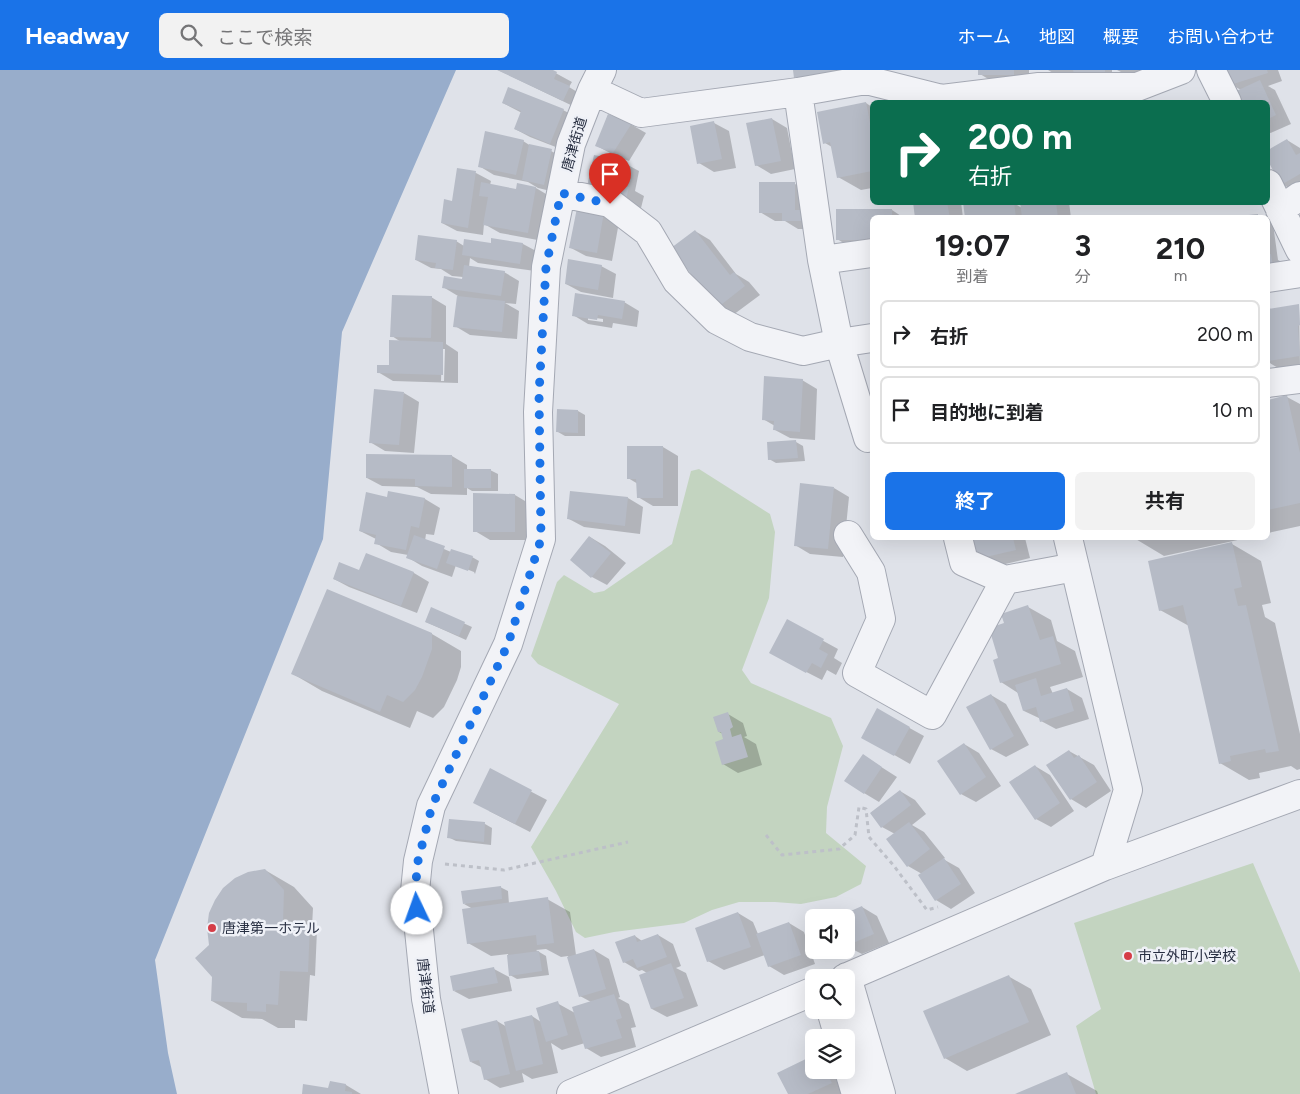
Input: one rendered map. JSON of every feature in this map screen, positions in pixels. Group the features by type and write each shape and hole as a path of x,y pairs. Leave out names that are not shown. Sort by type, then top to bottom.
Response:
{"street":[{"path":"597,80 641,113 798,92 867,75 942,100 1039,87 1137,87 1181,70"},
{"path":"1212,70 1227,100"},
{"name":"唐津街道","path":"444,1094 426,999 415,891 418,861 432,806 508,644 541,539 538,402 546,267 571,144 597,80"},
{"path":"798,92 822,260 840,343 868,438 870,438"},
{"path":"1270,186 1290,203 1300,250"},
{"path":"561,193 610,204 648,232 677,281 717,320 750,336 803,351 870,338"},
{"path":"822,260 870,253"},
{"path":"1270,278 1300,273"},
{"path":"1270,384 1300,379"},
{"path":"848,535 871,572 882,619 857,673 932,715 1005,580"},
{"path":"958,540 964,562 1005,580 1075,567"},
{"path":"1068,540 1128,790 1105,866"},
{"path":"855,973 1105,866 1300,794"},
{"path":"571,1094 805,995"},
{"path":"855,1007 881,1094"},
{"path":"851,1079 856,1094"}],"path":[{"path":"766,835 782,855 839,849 855,835 859,807 866,809 869,837 894,866 927,910 945,905"},
{"path":"418,861 504,870 628,842"}],"green space":[{"path":"699,469 770,514 775,532 769,598 742,670 751,683 831,718 843,746 827,807 826,833 866,866 861,884 836,897 801,904 739,902 712,910 684,923 614,932 585,938 576,932 556,891 531,847 619,704 538,664 531,656 557,582 564,575 594,593 604,591 672,544 691,471"},
{"path":"1253,863 1300,973 1300,1094 1096,1094 1076,1026 1101,1009 1074,923"}],"water":[{"path":"0,70 456,70 342,332 323,539 155,960 168,1053 177,1094 0,1094"}],"building":[{"path":"497,70 553,70 557,72 554,79 570,86 563,101"},
{"path":"793,70 849,70 849,71 794,78"},
{"path":"978,70 1014,70 1014,75 978,75"},
{"path":"1073,70 1105,70 1105,73 1074,74"},
{"path":"1225,70 1267,70 1268,73 1230,85"},
{"path":"1260,80 1269,100 1238,100 1234,92"},
{"path":"508,87 564,109 550,144 514,129 521,111 502,103"},
{"path":"866,102 870,123 870,171 837,178 830,142 823,144 817,112"},
{"path":"1270,102 1276,115 1270,118"},
{"path":"608,114 632,123 613,153 595,146"},
{"path":"772,118 781,161 755,166 746,123"},
{"path":"714,121 722,159 697,164 690,126"},
{"path":"485,131 524,140 516,175 478,167"},
{"path":"1287,139 1296,155 1300,153 1300,174 1281,185 1270,165 1270,149"},
{"path":"529,144 552,149 544,185 522,180"},
{"path":"594,155 624,161 619,185 629,187 626,200 586,191"},
{"path":"457,168 476,171 468,228 441,223 444,199 452,201"},
{"path":"481,182 516,189 517,183 536,187 528,233 483,225 488,197 479,196"},
{"path":"759,182 795,182 795,210 803,210 803,221 782,221 782,213 759,213"},
{"path":"913,205 948,205 949,215 915,215"},
{"path":"963,205 1014,205 1016,215 965,215"},
{"path":"1020,205 1056,205 1058,215 1022,215"},
{"path":"577,208 604,212 597,253 569,248"},
{"path":"836,209 892,209 892,215 870,215 870,240 836,240"},
{"path":"695,230 730,275 734,272 745,286 717,308 671,248"},
{"path":"418,235 457,240 453,270 435,268 436,263 415,260"},
{"path":"491,238 523,243 520,264 462,255 464,239 491,243"},
{"path":"1270,254 1273,266 1270,267"},
{"path":"568,259 602,265 598,290 565,284"},
{"path":"464,265 505,271 501,296 442,288 444,276 462,279"},
{"path":"575,293 625,301 622,319 598,315 597,320 572,316"},
{"path":"392,295 432,296 431,338 390,337"},
{"path":"457,296 505,301 502,332 453,327"},
{"path":"1299,304 1300,356 1270,361 1270,309"},
{"path":"389,340 443,342 443,375 377,373 377,365 389,365"},
{"path":"764,376 803,379 800,432 773,430 774,421 762,420"},
{"path":"374,389 404,392 399,445 369,443"},
{"path":"1287,395 1300,453 1300,503 1270,510 1270,399"},
{"path":"557,409 578,410 578,433 556,432"},
{"path":"796,440 798,458 768,460 767,442"},
{"path":"627,446 663,446 663,498 637,498 636,479 627,479"},
{"path":"366,454 452,455 452,487 415,486 415,479 366,478"},
{"path":"464,469 491,469 491,488 464,488"},
{"path":"800,483 834,487 828,549 794,546"},
{"path":"388,491 425,498 419,528 411,526 406,550 374,544 376,535 359,531 366,492 387,497"},
{"path":"570,491 628,497 625,526 567,519"},
{"path":"473,493 515,494 515,532 473,532"},
{"path":"414,535 445,546 437,569 406,558"},
{"path":"589,536 611,553 591,578 570,560"},
{"path":"972,540 1014,540 1016,550 977,559"},
{"path":"1232,542 1242,587 1234,589 1238,606 1246,605 1279,751 1266,753 1265,749 1230,756 1231,761 1219,764 1183,605 1159,611 1148,561"},
{"path":"451,549 473,556 468,571 446,563"},
{"path":"366,553 414,572 401,606 333,579 339,562 359,570"},
{"path":"327,589 432,633 432,649 422,677 415,690 403,702 387,695 380,712 291,674"},
{"path":"1028,605 1040,640 1053,636 1061,664 1000,683 993,660 998,658 989,628 1004,623 1001,614"},
{"path":"431,607 465,622 459,636 425,622"},
{"path":"787,619 824,639 819,649 828,654 821,668 812,663 806,673 769,653"},
{"path":"1036,678 1041,696 1067,688 1074,711 1040,722 1036,707 1023,711 1015,685"},
{"path":"991,694 1014,736 990,750 966,707"},
{"path":"877,708 910,727 894,756 861,738"},
{"path":"728,712 733,727 730,729 732,737 741,734 748,757 722,765 715,742 723,739 721,732 718,732 713,717"},
{"path":"964,743 986,777 960,795 937,761"},
{"path":"1069,750 1074,758 1079,755 1097,782 1070,800 1046,765"},
{"path":"863,754 882,767 864,794 844,781"},
{"path":"1035,765 1060,803 1035,820 1009,782"},
{"path":"490,768 532,790 515,824 473,803"},
{"path":"900,790 911,805 881,828 870,813"},
{"path":"449,819 485,822 484,842 447,838"},
{"path":"909,822 930,849 907,867 886,839"},
{"path":"944,858 961,884 935,901 918,875"},
{"path":"265,869 284,890 283,923 310,925 308,972 280,971 278,1005 266,1004 266,1012 247,1011 247,1003 211,1001 212,977 195,958 209,945 207,928 209,913 223,888 235,878 248,872"},
{"path":"501,886 502,899 463,904 461,891"},
{"path":"548,897 554,943 537,945 536,935 467,944 462,909"},
{"path":"862,906 874,934 855,942 855,909"},
{"path":"738,912 751,947 707,962 695,928"},
{"path":"789,922 801,955 768,967 756,934"},
{"path":"658,934 667,957 637,968 633,959 623,963 615,942 635,935 637,942"},
{"path":"594,949 606,989 579,997 567,957"},
{"path":"539,951 542,971 509,976 507,955"},
{"path":"671,963 684,998 651,1009 639,975"},
{"path":"494,967 498,983 453,991 450,976"},
{"path":"1009,975 1029,1022 944,1059 923,1011"},
{"path":"614,994 622,1018 616,1020 622,1038 585,1049 572,1007"},
{"path":"558,1001 568,1035 546,1042 536,1008"},
{"path":"532,1015 543,1064 516,1071 504,1022"},
{"path":"497,1020 510,1074 484,1080 479,1060 470,1062 461,1029"},
{"path":"805,1059 805,1079 830,1079 832,1083 808,1094 788,1094 777,1073"},
{"path":"1067,1072 1076,1094 1015,1094"},
{"path":"330,1081 346,1084 345,1091 352,1092 352,1094 302,1094 303,1084 328,1088"}],"place":[{"name":"唐津第一ホテル","path":"212,928"},
{"name":"市立外町小学校","path":"1128,956"}],"route":[{"path":"417,909 415,891 418,861 432,806 508,644 541,539 538,412 546,267 561,193 610,204"}]}
